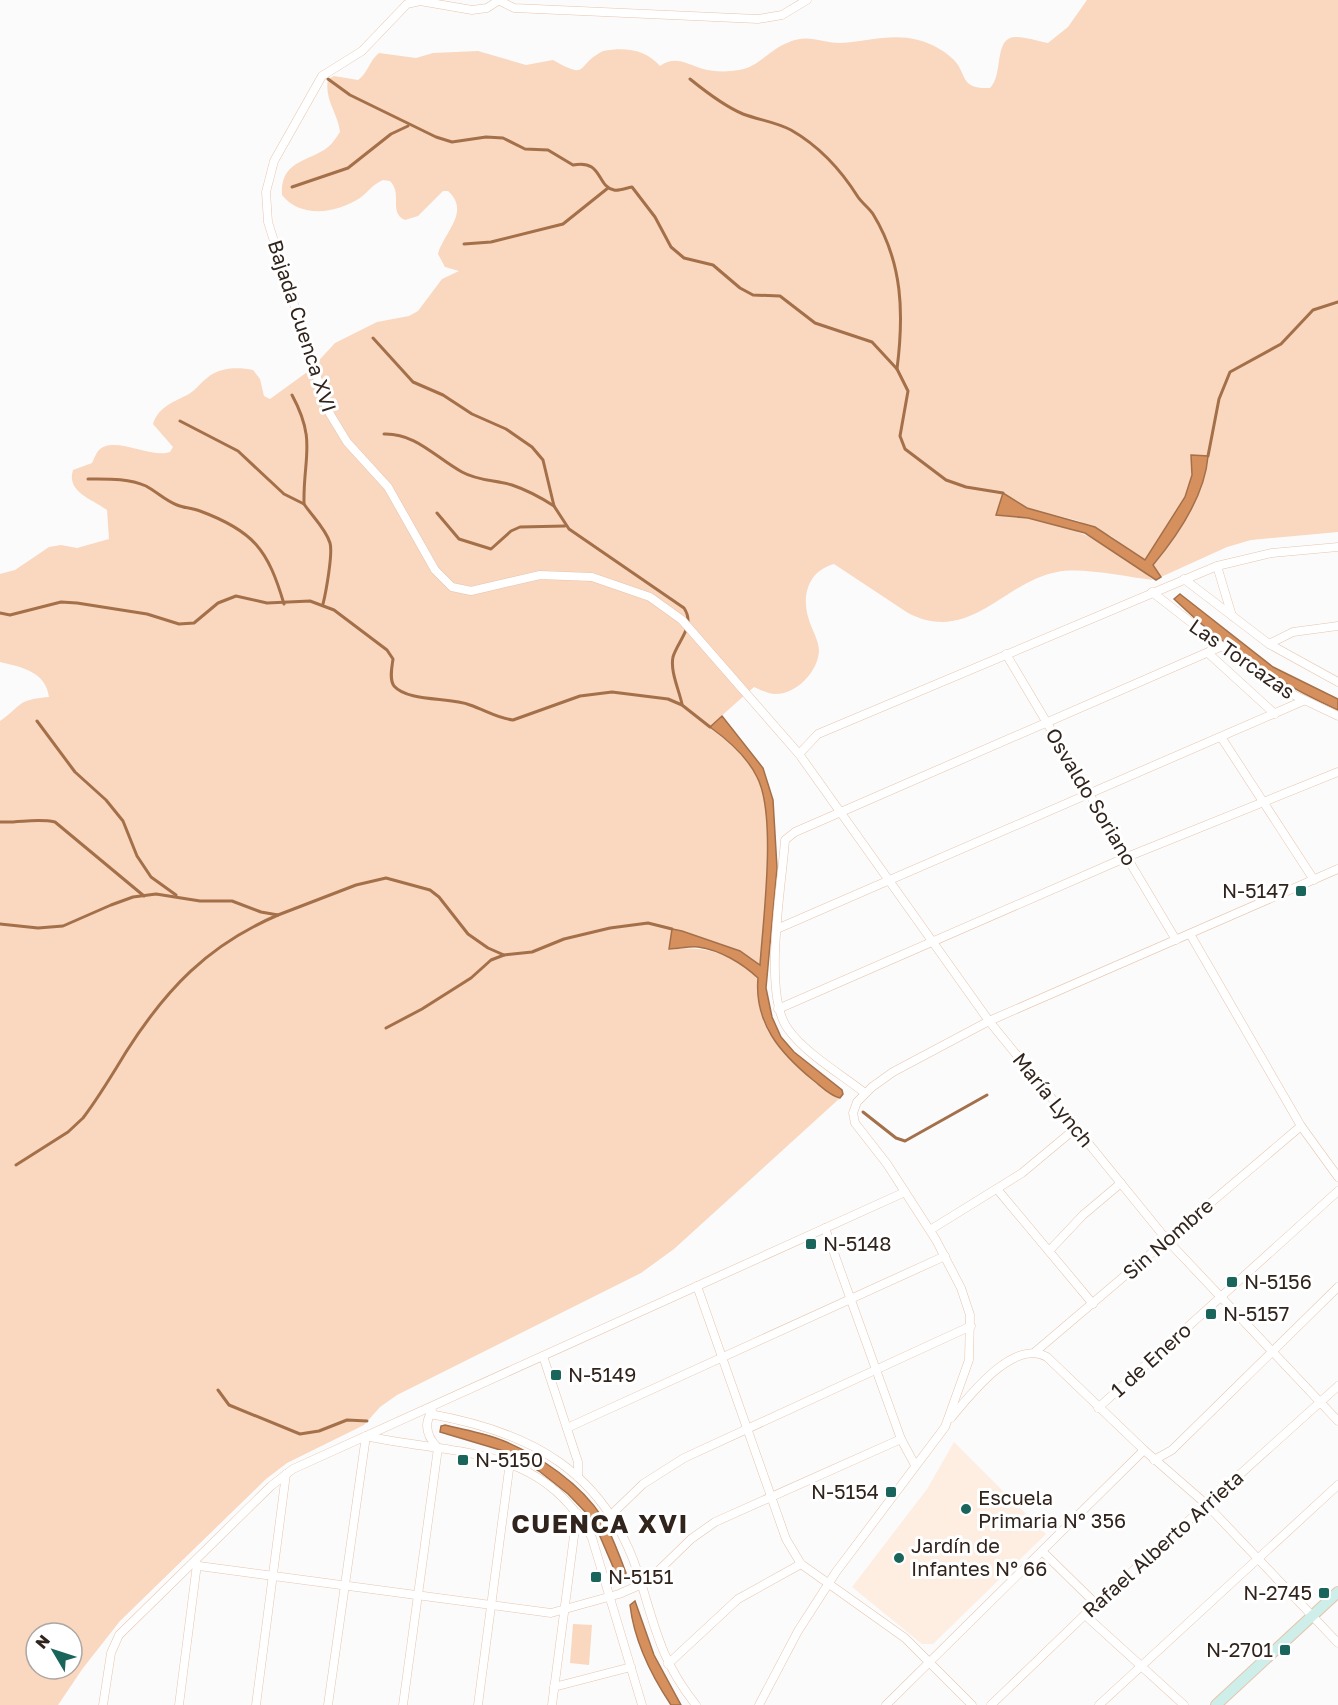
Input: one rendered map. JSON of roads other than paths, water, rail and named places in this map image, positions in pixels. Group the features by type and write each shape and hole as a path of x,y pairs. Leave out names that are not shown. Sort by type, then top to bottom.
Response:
{"main road":[{"path":"1216,1705 1338,1592"}],"street":[{"path":"498,0 514,8 758,19 782,15 807,0"},
{"name":"Bajada Cuenca XVI","path":"498,0 487,8 472,10 420,1 407,4 362,51 322,76 274,161 266,192 268,222 327,409 347,442 388,487 435,570 452,587 471,591 540,575 574,574 610,581 650,597 682,620 799,754"},
{"path":"799,754 818,734 1217,566 1272,553 1338,547"},
{"path":"1217,566 1232,616"},
{"path":"1184,579 1269,644 1338,682"},
{"name":"Las Torcazas","path":"1152,592 1269,683 1338,716"},
{"path":"1269,644 1293,632 1338,626"},
{"path":"865,1093 793,1036 778,1010 775,986 785,840 795,832 1220,647"},
{"path":"1208,652 1275,714"},
{"name":"Osvaldo Soriano","path":"1006,654 1176,940"},
{"path":"778,928 1303,701"},
{"path":"1221,737 1314,880"},
{"name":"María Lynch","path":"799,754 989,1021 1167,1240 1338,1421"},
{"path":"778,1010 1127,857 1338,772"},
{"path":"759,1705 798,1630 828,1585 945,1427 967,1370 971,1326 966,1302 930,1230 906,1192 855,1123 854,1108 865,1093 893,1072 989,1021 1338,869"},
{"path":"1190,934 1301,1125 1338,1177"},
{"name":"Sin Nombre","path":"945,1427 975,1392 1008,1361 1021,1353 1035,1352 1301,1125"},
{"path":"930,1230 1022,1173 1076,1128"},
{"path":"1048,1251 1083,1215 1121,1184"},
{"path":"997,1189 1093,1304"},
{"name":"1 de Enero","path":"1098,1408 1338,1191"},
{"path":"103,1705 111,1653 119,1635 196,1564 286,1474 906,1192"},
{"path":"825,1228 901,1439 915,1466"},
{"path":"567,1428 945,1256"},
{"path":"697,1286 789,1548 801,1564 828,1585 839,1589 896,1631 972,1705"},
{"path":"1154,1460 1172,1450 1338,1287"},
{"path":"611,1515 643,1484 669,1466 971,1326"},
{"path":"1035,1352 1052,1361 1098,1408 1206,1504 1338,1643"},
{"path":"543,1356 578,1462 578,1477"},
{"name":"Rafael Alberto Arrieta","path":"991,1705 1096,1604 1338,1386"},
{"path":"403,1705 438,1449 428,1432 430,1414 440,1402"},
{"path":"430,1414 503,1431 535,1447 591,1488 611,1515 626,1543 642,1584 656,1636 668,1664 696,1705"},
{"path":"366,1436 481,1454 510,1462 550,1487 577,1513 592,1538 642,1705"},
{"path":"328,1705 366,1436"},
{"path":"196,1564 544,1613 564,1611 611,1597 642,1584 702,1530 901,1439"},
{"path":"886,1705 1144,1450"},
{"path":"478,1705 510,1462"},
{"path":"256,1705 286,1474"},
{"path":"1099,1705 1338,1485"},
{"path":"552,1705 577,1513"},
{"path":"1042,1551 1096,1604"},
{"path":"179,1705 196,1564"},
{"path":"668,1664 738,1599 801,1564"},
{"path":"1085,1615 1184,1705"},
{"path":"554,1687 631,1667"}],"waterway":[{"path":"328,79 350,95 436,137 452,142 486,137 503,138 525,149 548,150 573,165 590,166 608,188 620,190 632,187 655,217 671,247 684,258 713,265 740,288 753,295 780,296 815,323 872,342 897,369 908,391 900,436 905,449 946,480 966,487 1003,493"},
{"path":"690,79 736,111 785,127 811,143 837,168 873,214 890,251 899,289 900,328 897,369"},
{"path":"292,187 348,168 391,134 408,126"},
{"path":"464,244 491,242 563,224 608,188"},
{"path":"1208,456 1219,399 1230,372 1281,344 1313,310 1338,302"},
{"path":"373,338 413,382 443,395 472,414 506,429 532,447 543,460 554,506 569,529 684,608 688,621 687,627 672,662 682,704"},
{"path":"292,395 300,411 307,437 304,504 322,528 331,548 323,604"},
{"path":"180,421 238,451 284,494 304,504"},
{"path":"384,434 416,442 468,475 518,487 554,506"},
{"path":"88,479 117,479 139,483 173,503 200,511 234,526 246,535 265,556 284,604"},
{"path":"437,513 459,539 491,549 511,531 520,527 565,526"},
{"path":"0,613 10,615 61,602 147,614 179,624 194,623 218,603 236,596 267,603 310,601 334,610 387,650 393,659 392,683 400,691 409,695 462,703 513,720 580,696 612,692 668,699 682,705 710,727"},
{"path":"37,721 75,772 106,800 123,821 137,856 151,877 176,895"},
{"path":"0,822 41,820 55,822 144,896"},
{"path":"0,924 38,928 63,926 133,897 156,894 200,901 232,901 261,912 278,915 356,885 386,878 430,890 439,897 468,934 488,948 504,955"},
{"path":"16,1165 68,1132 83,1118 141,1029 173,989 191,971 230,940 278,915"},
{"path":"386,1028 422,1009 471,978 491,960 504,955 532,952 564,939 610,928 648,923 672,929"},
{"path":"863,1112 896,1138 905,1141 987,1095"},
{"path":"218,1390 229,1405 300,1434 319,1431 347,1420 367,1421"}],"place":[{"name":"N-5147","path":"1301,891"},
{"name":"N-5148","path":"811,1244"},
{"name":"N-5156","path":"1232,1282"},
{"name":"N-5157","path":"1211,1314"},
{"name":"N-5149","path":"556,1375"},
{"name":"N-5150","path":"463,1460"},
{"name":"N-5154","path":"891,1492"},
{"name":"Escuela Primaria N° 356","path":"966,1509"},
{"name":"Jardín de Infantes N° 66","path":"899,1558"},
{"name":"N-5151","path":"596,1577"},
{"name":"N-2745","path":"1324,1593"},
{"name":"N-2701","path":"1285,1650"}],"district":[{"name":"CUENCA XVI","path":"600,1524"}]}
